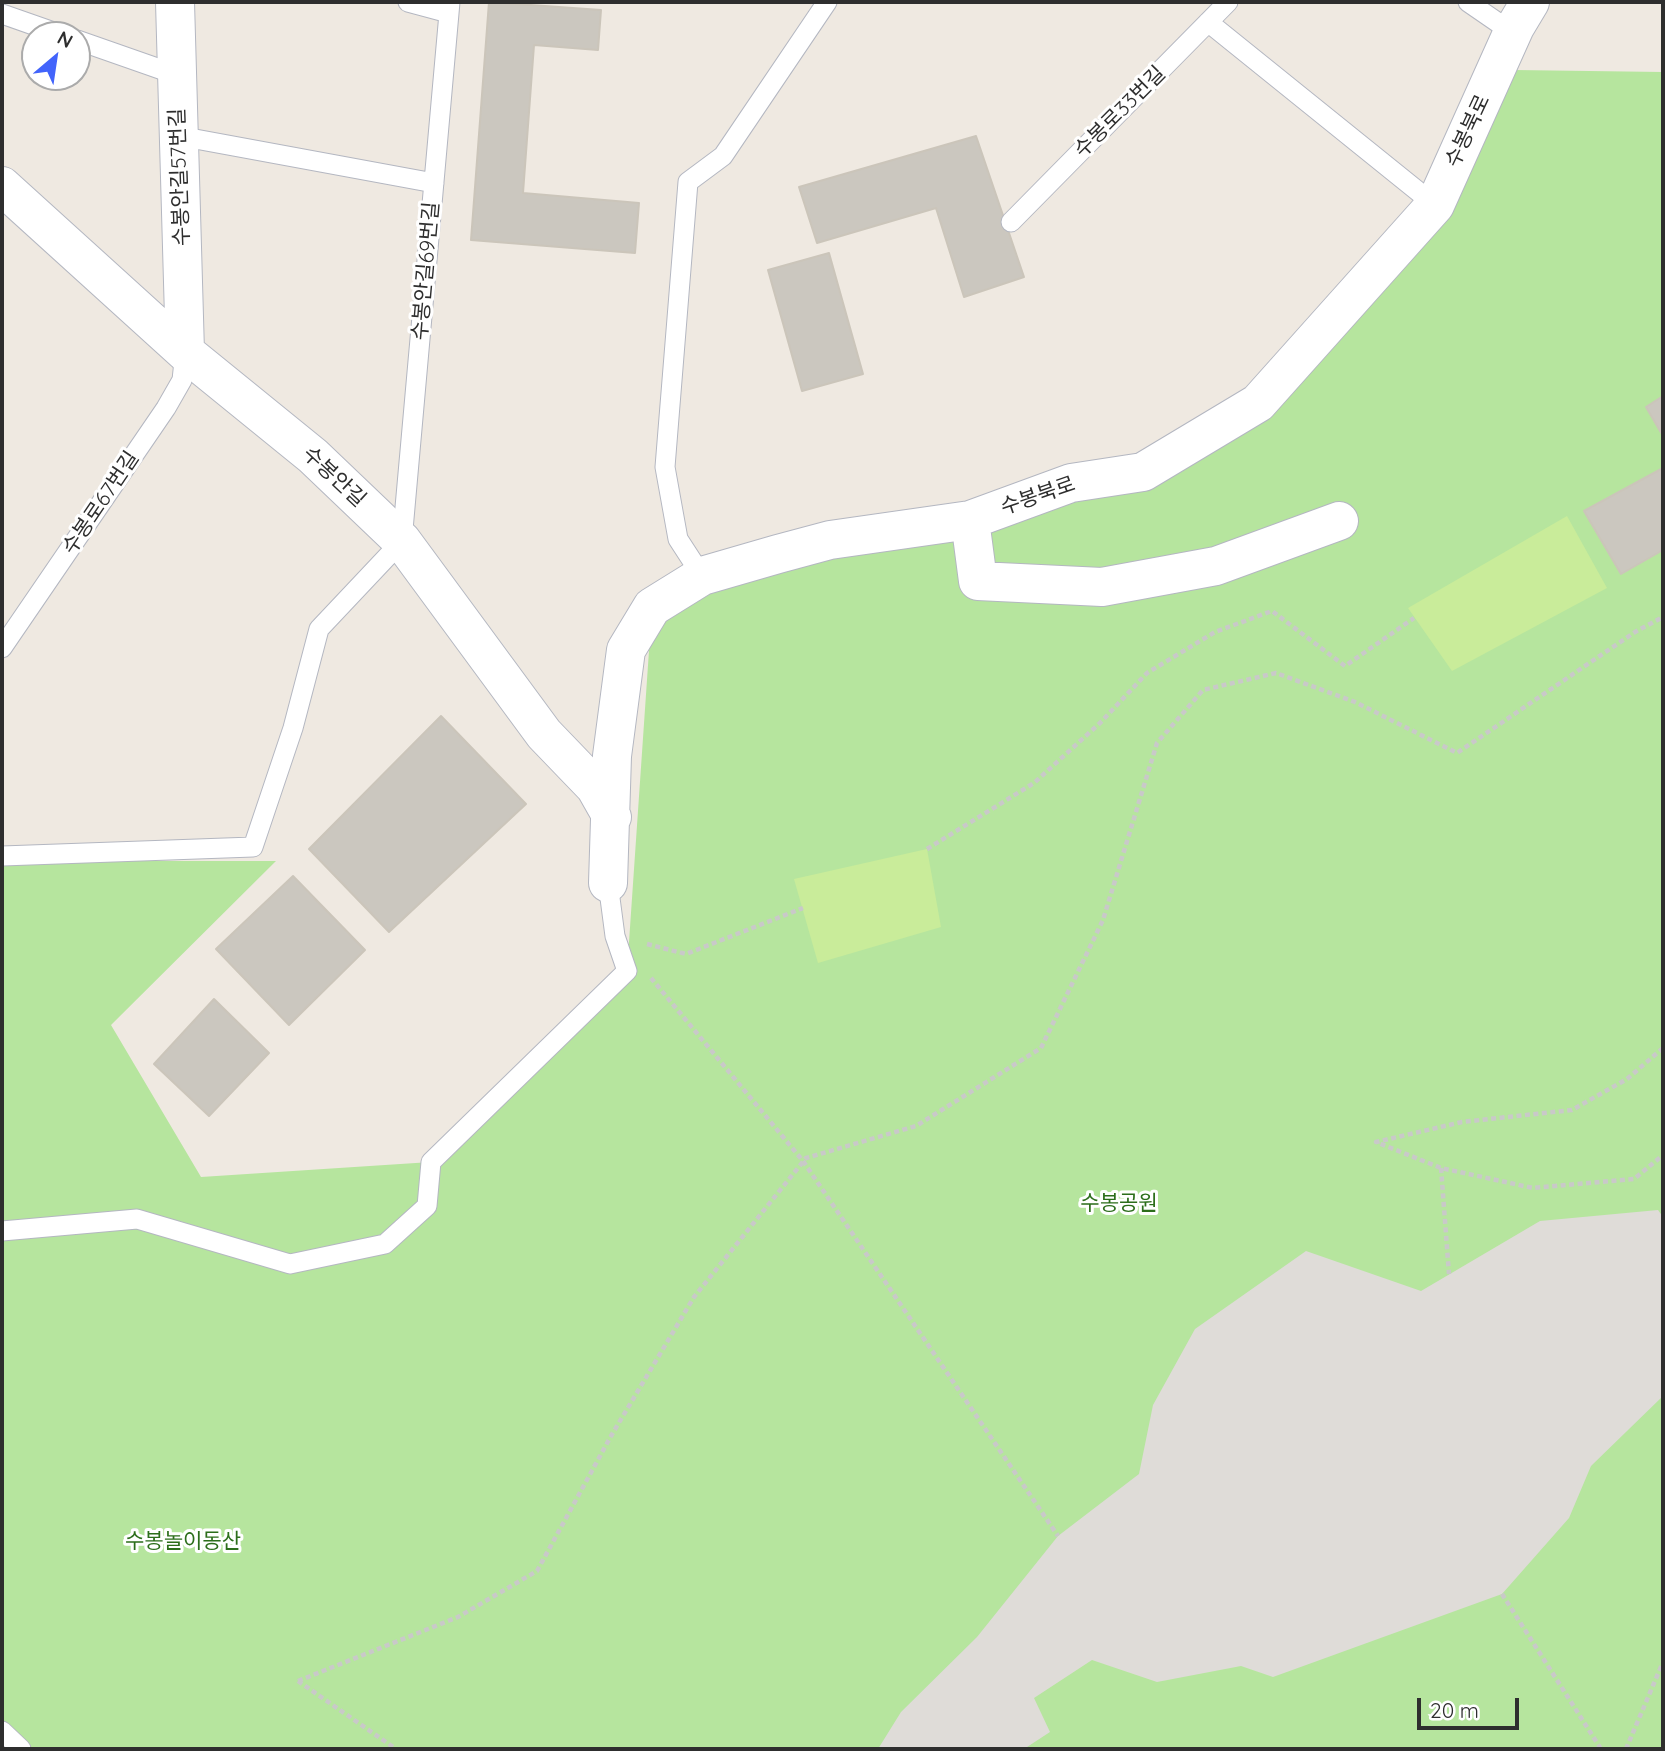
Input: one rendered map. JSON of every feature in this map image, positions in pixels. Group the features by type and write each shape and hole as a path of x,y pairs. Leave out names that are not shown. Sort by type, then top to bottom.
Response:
{"street":[{"name":"수봉안길57번길","path":"175,2 185,352"},
{"name":"수봉북로","path":"608,883 612,756 626,650 652,607 702,576 830,540 970,520 1071,483 1143,472 1258,403 1434,205 1522,17"},
{"name":"수봉안길","path":"2,186 185,352 313,456 402,541 544,734 595,787 611,817"},
{"path":"970,520 978,581 1102,587 1216,566 1339,521"}],"lane":[{"path":"408,2 450,7"},
{"path":"702,576 678,539 665,467 688,182 723,156 827,2"},
{"name":"수봉로33번길","path":"1011,222 1228,2"},
{"path":"1468,2 1522,17"},
{"name":"수봉안길69번길","path":"402,541 450,7"},
{"path":"2,14 22,21"},
{"path":"1208,22 1434,205"},
{"path":"91,45 177,75"},
{"path":"179,136 434,183"},
{"name":"수봉로67번길","path":"2,648 166,408 182,380 185,352"},
{"path":"2,856 253,847 293,728 319,629 402,541"},
{"path":"2,1231 137,1219 290,1264 386,1244 427,1206 430,1162 627,971 615,936 608,883"},
{"path":"2,1731 21,1749"}],"path":[{"path":"927,849 1034,783 1100,723 1147,673 1215,632 1272,611 1345,666 1414,618"},
{"path":"396,1749 298,1681 458,1616 537,1571 611,1436 694,1297 803,1161 916,1126 1041,1048 1103,920 1157,743 1203,690 1276,673 1355,702 1457,753 1634,632 1663,617"},
{"path":"615,936 686,954 803,908"},
{"path":"615,936 803,1161 1058,1536"},
{"path":"1663,1048 1627,1079 1572,1110 1462,1122 1376,1142 1441,1168 1533,1188 1633,1180 1663,1155"},
{"path":"1441,1168 1449,1274"},
{"path":"1502,1594 1601,1749"},
{"path":"1626,1749 1663,1662"}],"green space":[{"name":"수봉공원","path":"1515,70 1663,72 1663,1749 2,1749 2,861 276,861 111,1025 201,1177 431,1162 627,971 652,607 1071,483 1258,403"},
{"path":"1567,516 1607,588 1452,671 1408,608"},
{"path":"927,849 941,927 818,963 794,879"}],"shaded area":[{"path":"1658,1210 1663,1217 1663,1396 1591,1466 1569,1518 1502,1594 1273,1677 1241,1666 1157,1682 1092,1660 1034,1698 1050,1732 1024,1749 878,1749 901,1712 977,1637 1058,1536 1139,1474 1153,1405 1195,1329 1306,1251 1421,1291 1540,1221"}],"building":[{"path":"489,2 601,10 598,50 534,45 523,193 639,203 635,253 471,240"},
{"path":"976,136 1024,277 964,297 936,208 817,243 799,187"},
{"path":"829,253 863,374 802,391 768,270"},
{"path":"1663,396 1663,436 1646,407"},
{"path":"1663,468 1663,550 1621,574 1584,511"},
{"path":"441,716 526,804 389,932 309,849"},
{"path":"293,876 365,950 289,1025 216,949"},
{"path":"214,999 269,1053 209,1116 154,1064"}],"park label":[{"name":"수봉놀이동산","path":"183,1542"}]}
